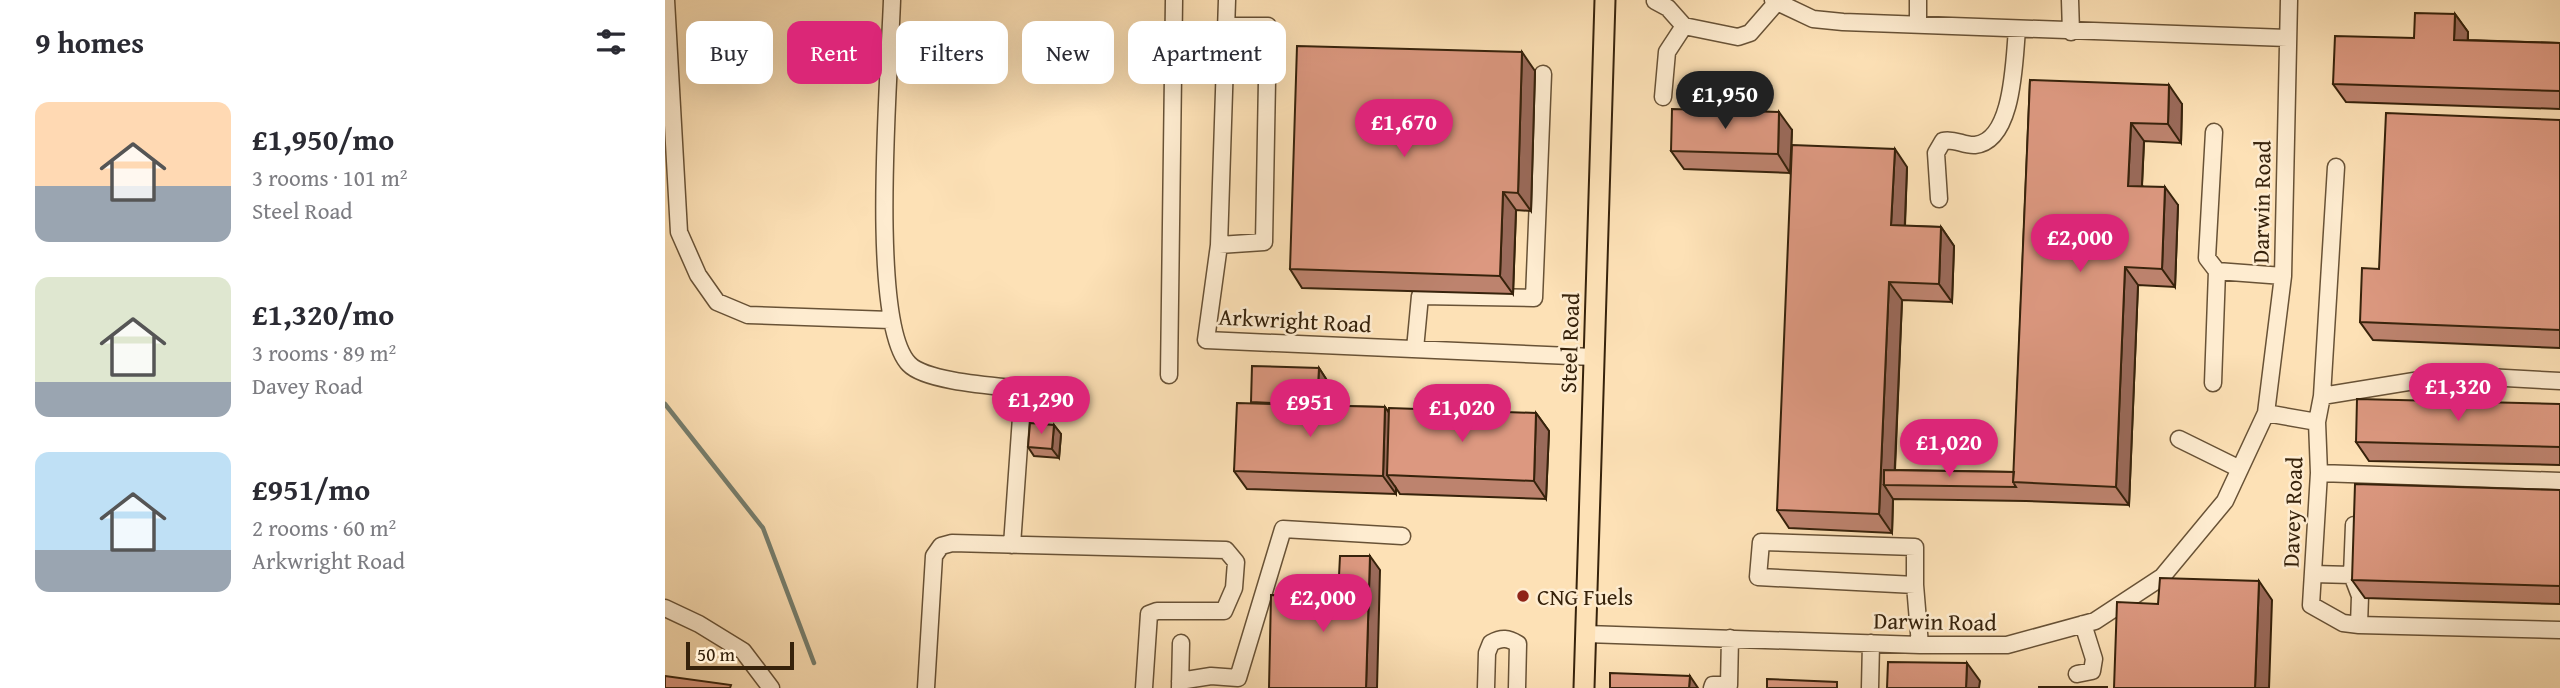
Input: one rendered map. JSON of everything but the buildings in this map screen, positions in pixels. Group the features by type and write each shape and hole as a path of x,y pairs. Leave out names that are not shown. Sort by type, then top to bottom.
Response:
{"main road":[{"name":"Steel Road","path":"1584,688 1605,0"}],"street":[{"path":"666,0 679,232 698,275 717,302 748,315 890,320"},
{"path":"892,0 885,212 885,287 890,320 902,356 911,367 956,382 1023,388 1012,545"},
{"path":"1169,375 1174,0"},
{"name":"Arkwright Road","path":"1227,0 1227,21"},
{"path":"1918,0 1918,25"},
{"path":"2070,0 2071,32"},
{"name":"Darwin Road","path":"1586,634 1920,645 2007,645 2095,621 2162,577 2225,501 2266,413 2283,276 2289,0"},
{"path":"1655,1 1668,8 1684,26 1738,37 1750,33 1775,1 1813,19 2011,30 2287,38"},
{"path":"1663,97 1667,52 1684,26"},
{"path":"1939,199 1936,153 1943,141 1977,145 1997,133 2004,117 2012,82 2011,30"},
{"path":"1415,349 1420,296 1534,299 1543,74"},
{"name":"Arkwright Road","path":"1225,84 1219,245 1206,340 1593,356"},
{"path":"1219,245 1264,242 1267,84"},
{"path":"2213,383 2217,271 2207,258 2214,132"},
{"name":"Davey Road","path":"2336,167 2322,396 2317,422 2319,473 2311,605 2343,623 2359,625"},
{"path":"2217,271 2283,276"},
{"path":"2322,396 2451,375 2560,381"},
{"path":"2266,413 2317,422"},
{"path":"2179,439 2239,469"},
{"path":"2319,473 2357,480 2560,481"},
{"path":"2355,511 2352,575 2360,596 2359,625 2560,630"},
{"path":"1181,643 1180,685 1211,676 1238,678 1283,529 1402,536"},
{"path":"1915,585 1758,577 1761,542 1915,547 1920,645"},
{"path":"926,688 934,556 941,546 952,543 1226,550 1236,562 1234,588 1224,611 1157,611 1149,614 1144,688"},
{"path":"2313,574 2352,575"},
{"path":"665,608 699,624 743,651 771,688"},
{"path":"2077,674 2092,671 2094,659 2083,624"},
{"path":"1486,688 1487,653 1491,643 1499,638 1518,644 1517,688"},
{"path":"1712,688 1713,685 1729,685 1730,638"},
{"path":"1870,688 1871,643"}],"waterway":[{"path":"665,404 763,528 814,663"}],"place":[{"name":"CNG Fuels","path":"1523,596"}]}
